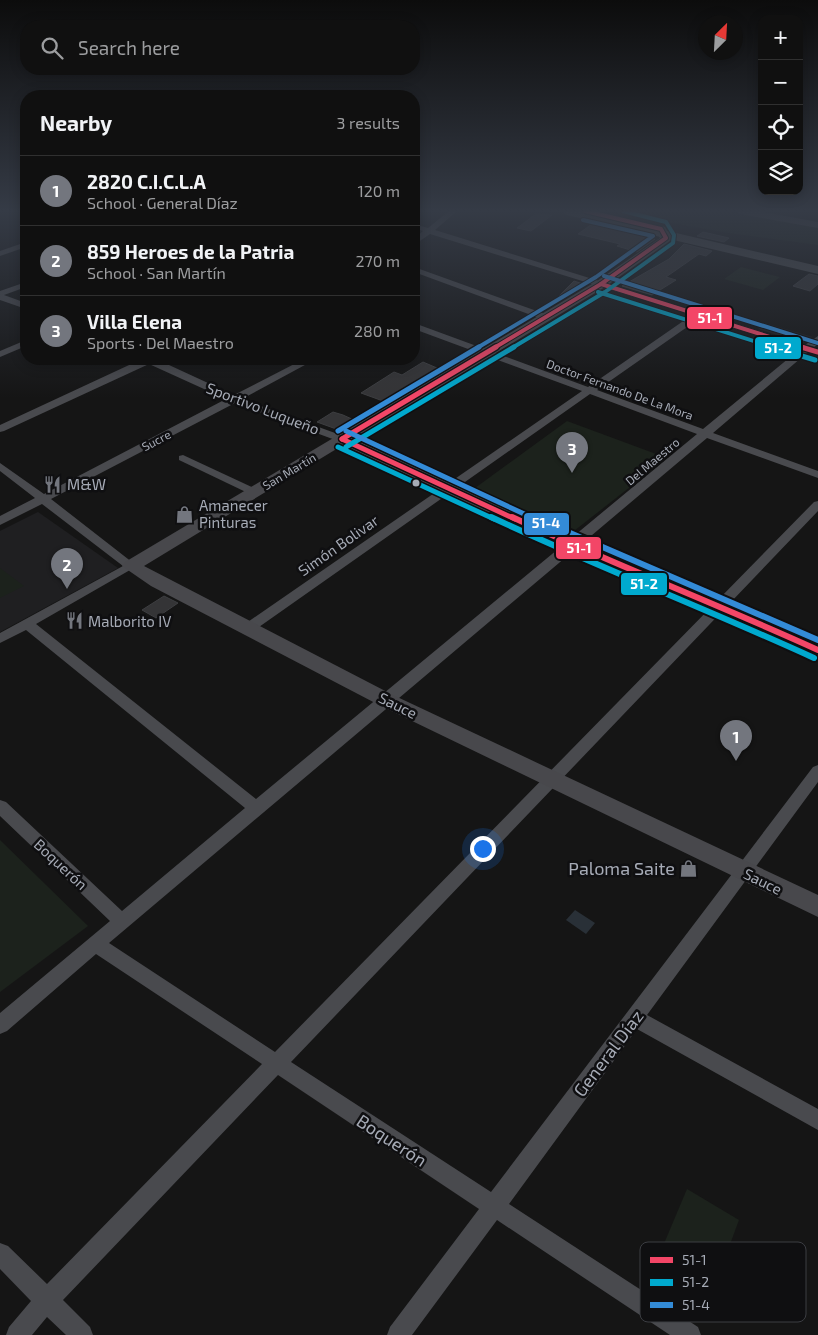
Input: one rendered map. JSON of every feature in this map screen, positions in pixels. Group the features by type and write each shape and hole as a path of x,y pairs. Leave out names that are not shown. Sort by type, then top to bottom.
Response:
{"street":[{"path":"425,273 545,318"},
{"path":"567,273 818,352"},
{"name":"San Martín","path":"0,639 132,566 616,273"},
{"path":"0,295 20,287"},
{"path":"0,295 20,303"},
{"name":"Simón Bolivar","path":"247,629 586,391 698,315"},
{"name":"Doctor Fernando De La Mora","path":"420,328 818,476"},
{"name":"Del Maestro","path":"0,1026 125,918 818,339"},
{"path":"0,354 20,346"},
{"path":"0,430 136,365"},
{"name":"Sportivo Luqueño","path":"162,365 234,399 342,439 572,545 721,606 818,650"},
{"name":"Sucre","path":"0,521 44,500 299,365"},
{"path":"183,458 254,492"},
{"name":"Sauce","path":"0,466 156,582 386,700 818,907"},
{"path":"17,1335 47,1300 553,780 818,504"},
{"path":"27,624 256,808"},
{"name":"General Díaz","path":"398,1335 818,771"},
{"name":"Boquerón","path":"0,806 125,918"},
{"name":"Boquerón","path":"95,944 640,1302"},
{"path":"634,1018 818,1120"},
{"path":"0,1254 82,1335"},
{"name":"Boquerón","path":"670,1322 690,1335"}],"shaded area":[{"path":"732,273 766,273 780,277 763,290 724,279"},
{"path":"765,323 813,337 803,343 758,329"},
{"path":"567,421 667,458 574,531 475,488"},
{"path":"38,512 118,568 0,632 0,531"},
{"path":"0,568 24,586 0,598"},
{"path":"0,840 88,926 0,992"},
{"path":"575,910 595,923 586,934 566,920"},
{"path":"687,1189 739,1220 731,1242 665,1242"}],"building":[{"path":"644,273 671,273 666,277 676,280 652,295 622,286"},
{"path":"809,274 818,276 818,284 810,291 793,286"},
{"path":"574,281 586,285 553,305 552,303"},
{"path":"423,362 437,368 383,401 361,393 394,372 402,375"},
{"path":"333,412 354,420 339,430 317,422"},
{"path":"164,596 178,603 156,618 142,610"}],"transit line":[{"name":"51-4","path":"338,431 601,273"},
{"name":"51-1","path":"342,439 616,273"},
{"name":"51-2","path":"346,447 605,292 631,273"},
{"name":"51-4","path":"604,276 818,343"},
{"name":"51-1","path":"601,284 818,352"},
{"name":"51-2","path":"598,292 815,360"},
{"name":"51-4","path":"346,431 575,537 724,598 818,640"},
{"name":"51-1","path":"342,439 572,545 721,606 818,650"},
{"name":"51-2","path":"338,447 568,553 718,614 814,658"}],"place":[{"name":"Villa Elena","path":"572,473"},
{"name":"M&W","path":"53,484"},
{"name":"Amanecer Pinturas","path":"185,514"},
{"name":"859 Heroes de la Patria","path":"67,589"},
{"name":"Malborito IV","path":"74,621"},
{"name":"2820 C.I.C.L.A","path":"736,761"},
{"name":"Paloma Saite","path":"689,868"}]}
